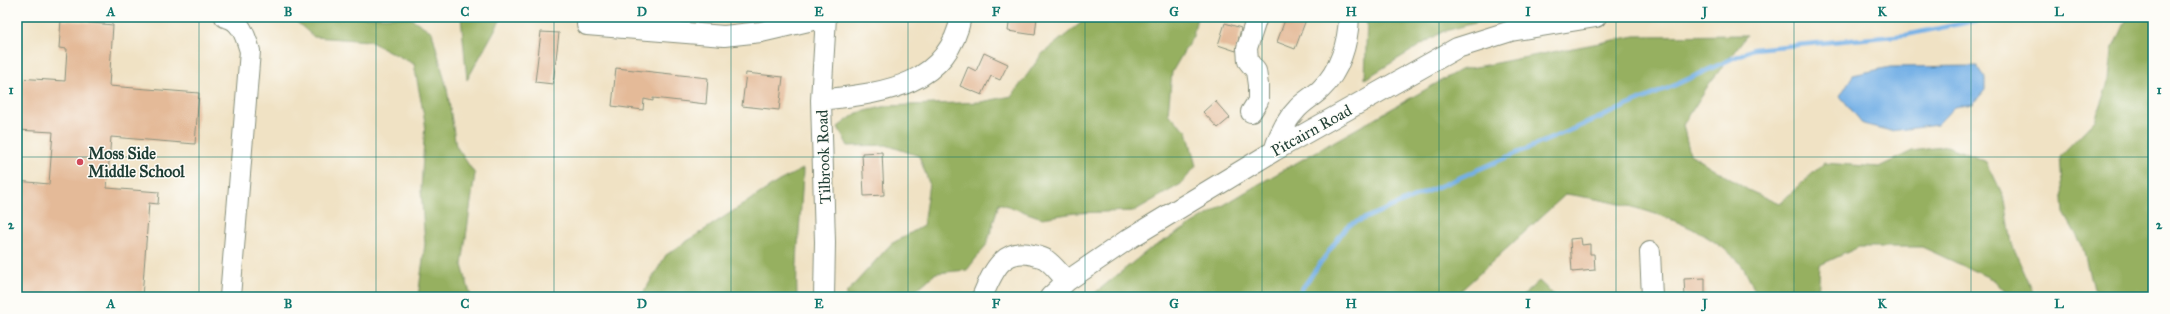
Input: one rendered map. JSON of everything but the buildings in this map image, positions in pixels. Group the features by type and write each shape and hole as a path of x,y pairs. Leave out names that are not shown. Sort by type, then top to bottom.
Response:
{"street":[{"path":"225,17 230,18 243,30 250,51 230,297"},
{"path":"587,25 724,36 761,32 826,17"},
{"name":"Tilbrook Road","path":"824,297 826,242 821,100 826,17"},
{"path":"821,100 871,94 895,89 916,79 934,66 950,50 962,17"},
{"path":"1251,112 1258,101 1258,85 1256,71 1248,61 1247,48 1257,17"},
{"path":"1274,151 1281,129 1298,108 1322,89 1338,65 1348,34 1349,17"},
{"name":"Pitcairn Road","path":"1050,297 1067,281 1127,240 1274,151 1457,48 1510,30 1596,17"},
{"path":"1650,252 1652,297"},
{"path":"982,297 992,275 1004,260 1012,254 1026,253 1045,258 1067,281"}],"green space":[{"path":"291,17 409,17 432,32 447,89 456,146 475,174 462,265 471,297 418,297 425,244 421,190 425,122 414,64 369,41 314,37"},
{"path":"461,17 502,17 467,80"},
{"path":"1084,17 1197,17 1193,36 1172,72 1168,114 1187,131 1196,166 1181,184 1134,211 1075,213 1042,218 999,203 987,244 967,270 936,273 908,297 846,297 847,292 891,244 923,226 929,183 919,156 886,145 848,146 838,127 857,113 887,106 981,102 1012,96 1042,54 1082,22"},
{"path":"1367,17 1496,17 1442,32 1365,79"},
{"path":"2129,17 2153,17 2153,297 2100,297 2093,289 2082,245 2064,213 2060,156 2095,120 2109,80 2112,50 2123,25"},
{"path":"1747,35 1709,84 1683,125 1690,154 1748,190 1779,204 1824,163 1879,167 1912,151 1948,146 1987,162 2005,200 2012,244 2035,297 2010,297 1994,280 1922,247 1859,247 1820,265 1818,297 1758,297 1747,274 1739,262 1722,247 1702,234 1658,215 1635,208 1612,202 1566,194 1454,297 1090,297 1147,251 1259,184 1460,70 1635,36"},
{"path":"803,169 797,265 797,297 641,297 666,255 779,181"},
{"path":"1539,281 1556,297 1521,297"}],"water":[{"path":"1977,66 1985,78 1985,90 1973,104 1954,107 1937,125 1891,131 1863,124 1840,96 1853,75 1890,67"}],"waterway":[{"path":"1296,297 1347,226 1673,86 1753,49 1906,35 1994,17"}],"place":[{"name":"Moss Side Middle School","path":"80,162"}]}
